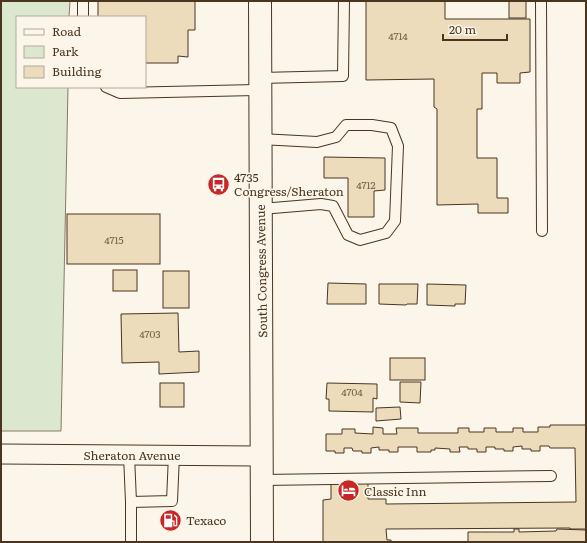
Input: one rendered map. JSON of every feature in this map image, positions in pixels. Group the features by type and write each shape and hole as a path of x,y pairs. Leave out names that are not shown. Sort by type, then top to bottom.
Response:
{"main road":[{"name":"South Congress Avenue","path":"260,1 262,542"}],"street":[{"name":"Sheraton Avenue","path":"1,454 262,456"}],"lane":[{"path":"83,1 83,16"},
{"path":"108,88 120,93 260,84 343,76 344,1"},
{"path":"541,1 542,231"},
{"path":"260,139 318,142 336,137 346,125 372,125 391,128 398,146 395,221 386,233 360,240 348,235 333,206 321,204 261,209"},
{"path":"129,455 131,542"},
{"path":"130,502 172,501 174,455"},
{"path":"262,480 551,476"}],"green space":[{"path":"1,1 70,1 69,16 16,16 16,88 68,88 61,431 1,431"}],"building":[{"path":"98,1 195,1 195,30 188,30 188,57 178,56 178,63 146,63 146,16 98,16"},
{"path":"366,1 445,1 445,19 530,19 530,72 520,73 520,83 497,83 497,73 482,73 482,109 477,109 477,158 497,158 497,198 508,198 508,213 478,213 478,204 437,205 437,109 434,107 434,79 366,80"},
{"path":"509,1 526,1 526,18 509,18"},
{"path":"324,157 385,158 385,190 374,191 374,217 348,217 348,178 324,178"},
{"path":"67,214 160,214 160,264 67,264"},
{"path":"113,270 137,270 137,291 113,291"},
{"path":"163,271 189,271 189,308 163,308"},
{"path":"328,283 366,284 366,304 327,304"},
{"path":"379,284 418,284 417,304 379,304"},
{"path":"427,284 466,285 465,304 455,304 455,306 427,305"},
{"path":"178,313 179,352 199,351 199,372 159,374 159,362 122,363 121,314"},
{"path":"390,358 425,358 425,380 390,380"},
{"path":"400,382 421,382 420,403 400,402"},
{"path":"160,383 184,383 184,407 160,407"},
{"path":"327,383 377,384 377,399 373,398 373,412 329,411 329,399 326,399"},
{"path":"400,407 401,419 376,421 376,408"},
{"name":"Classic Inn","path":"550,425 586,425 586,529 386,529 387,540 391,540 391,542 323,542 323,500 331,499 331,482 368,482 368,499 386,499 386,504 576,502 575,448 550,448 549,446 540,446 540,451 531,451 531,449 522,449 522,446 513,447 513,451 504,451 504,449 495,449 495,447 486,447 486,452 477,452 477,449 459,447 460,452 450,452 450,449 435,448 435,450 431,450 431,452 417,452 417,447 398,447 398,452 389,452 389,450 379,450 379,447 371,448 371,453 362,453 362,451 353,451 352,448 344,448 344,453 335,453 335,451 326,451 326,434 342,434 342,429 355,429 355,433 373,434 373,427 383,428 383,434 397,434 396,428 418,428 418,433 458,433 458,428 469,428 469,432 484,432 484,428 496,428 496,432 513,432 513,428 523,428 523,432 538,432 538,427 550,427"},
{"path":"514,529 519,529 519,532 556,531 557,529 586,530 586,542 468,542 468,532 514,532"}],"place":[{"name":"4735 Congress/Sheraton","path":"218,184"},
{"name":"Classic Inn","path":"349,491"},
{"name":"Texaco","path":"171,520"}]}
